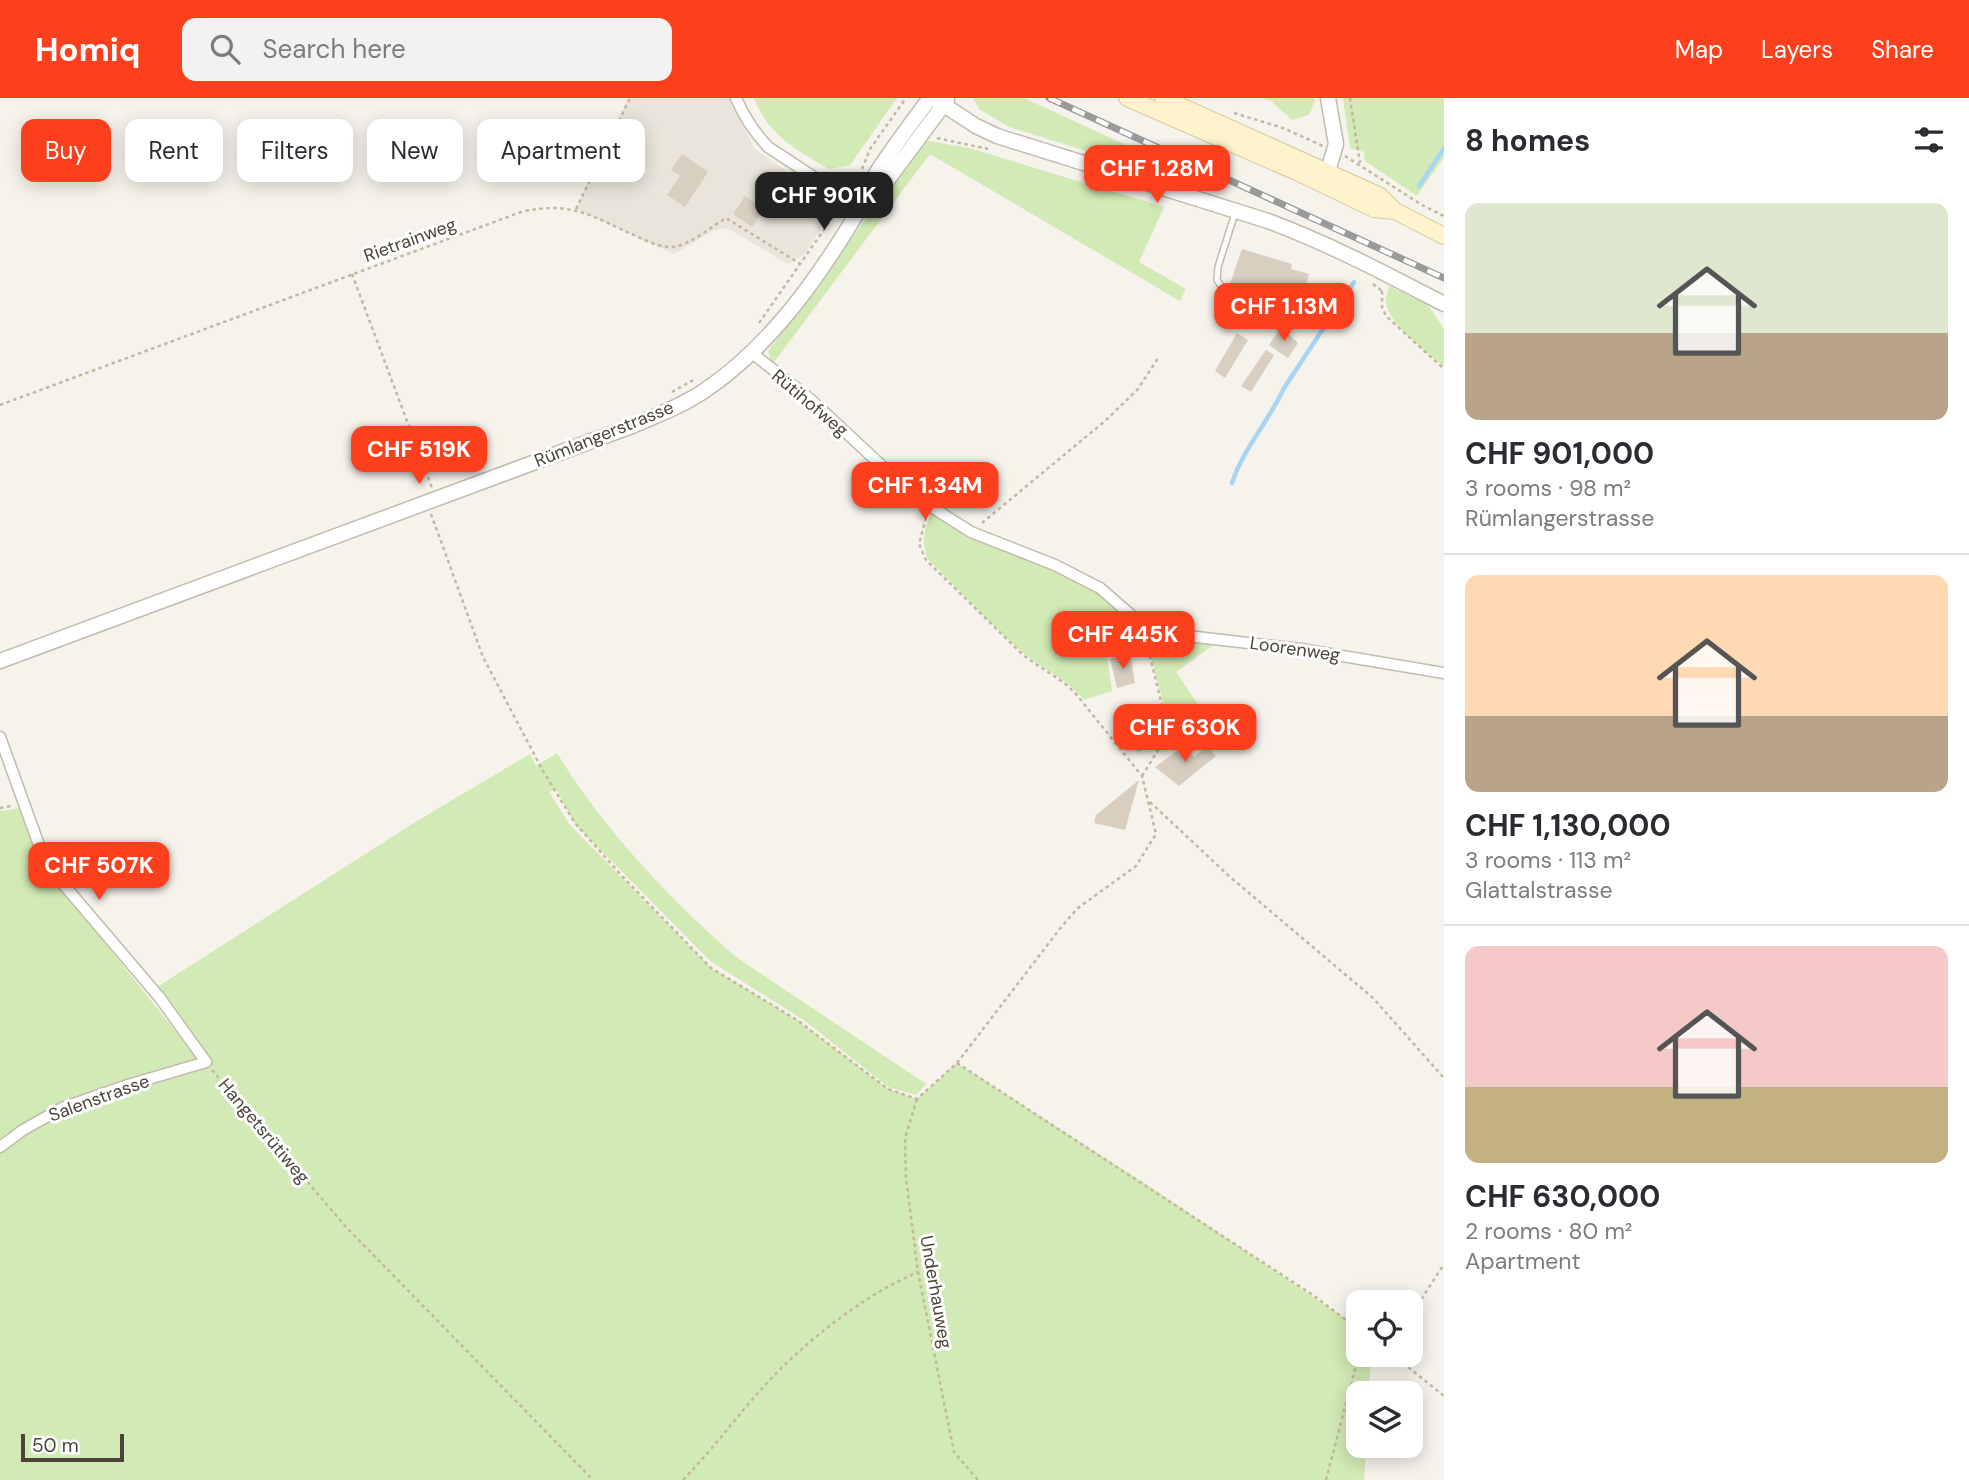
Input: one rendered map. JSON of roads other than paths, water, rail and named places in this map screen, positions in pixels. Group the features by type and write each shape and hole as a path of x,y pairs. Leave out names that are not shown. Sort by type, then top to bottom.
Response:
{"main road":[{"path":"1127,98 1326,178 1380,196 1395,211 1444,236"},
{"path":"1163,98 1326,178"}],"street":[{"path":"736,98 755,134 768,147 860,208"},
{"path":"1326,178 1336,144 1328,98"},
{"path":"939,100 997,136 1235,211 1331,246 1444,304"},
{"name":"Rümlangerstrasse","path":"0,661 671,410 703,391 752,353 784,317 817,275 860,208 886,182 939,100"},
{"name":"Rütihofweg","path":"752,353 809,398 927,504 971,532 1055,565 1100,588 1131,615 1144,635"},
{"name":"Loorenweg","path":"1144,635 1178,635 1301,649 1444,673"},
{"name":"Hangetsrütiweg","path":"0,737 39,845 53,872 160,998 206,1062"},
{"name":"Salenstrasse","path":"0,1147 23,1130 62,1108 206,1062"}],"lane":[{"path":"1235,211 1218,267 1217,280 1222,286 1247,298"}],"waterway":[{"path":"1419,186 1444,148"},
{"path":"1232,483 1243,458 1284,388 1354,282"}],"railway":[{"path":"1049,98 1444,278"}]}
